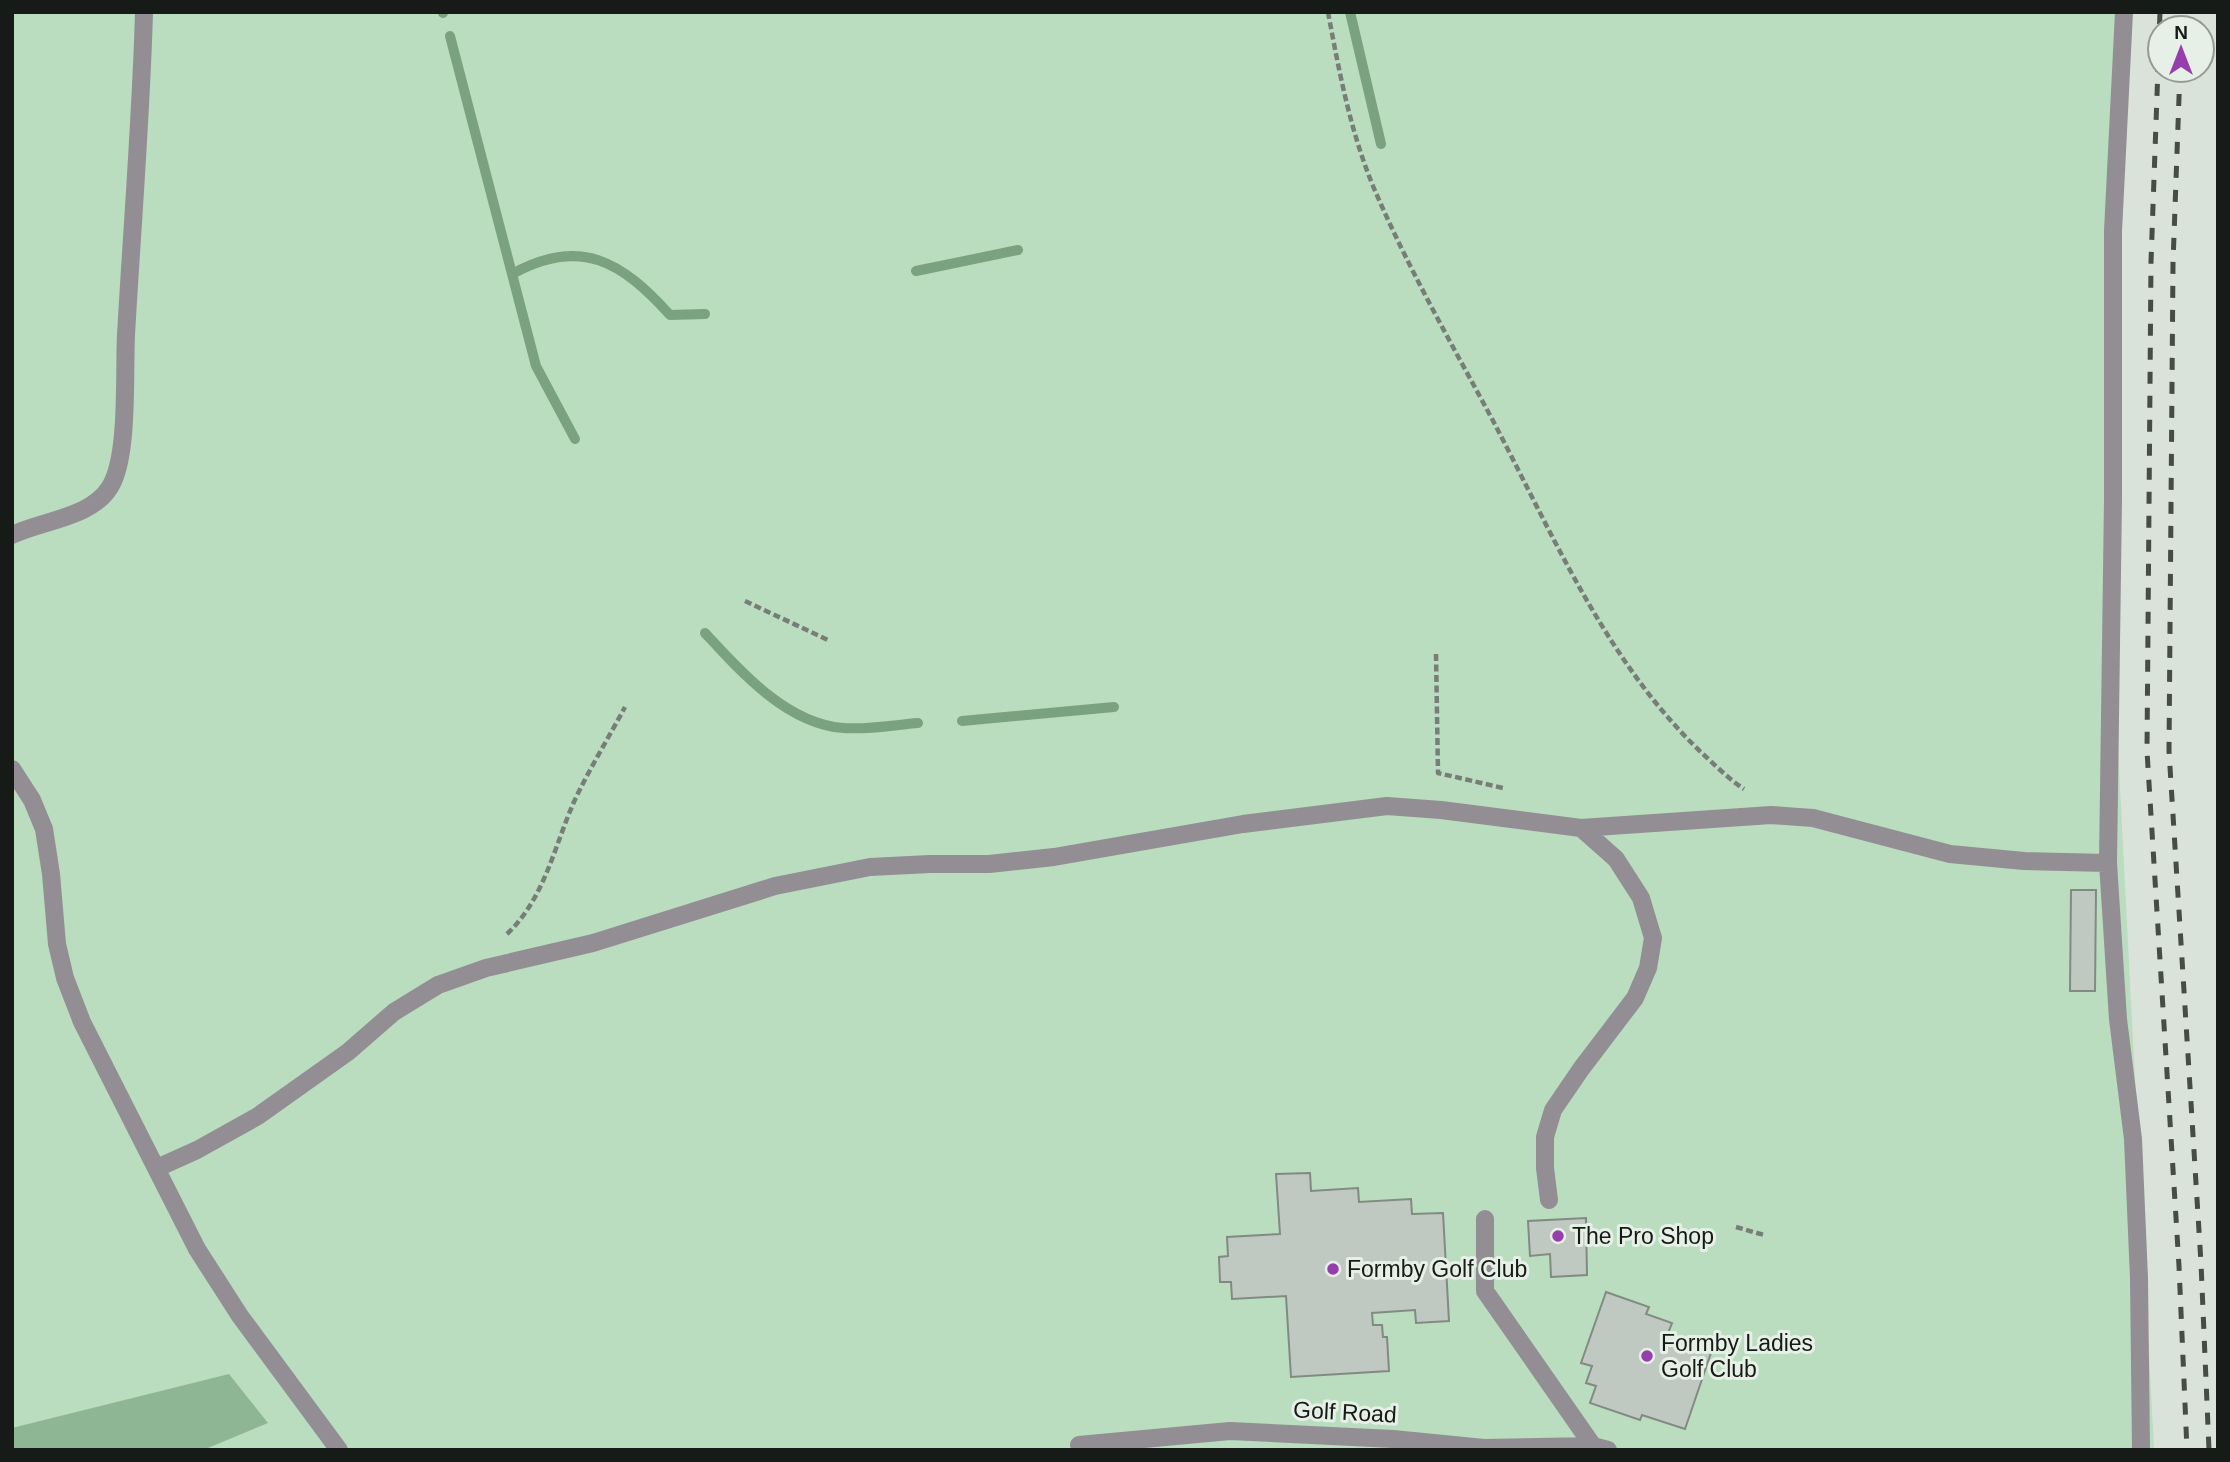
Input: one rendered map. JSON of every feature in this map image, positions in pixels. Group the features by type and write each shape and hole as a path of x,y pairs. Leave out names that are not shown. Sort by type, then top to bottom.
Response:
{"lane":[{"path":"12,535 94,503 109,489 117,474 122,447 144,12"},
{"path":"2124,12 2113,231 2113,500 2108,863 2118,1019 2133,1139 2139,1278 2141,1450"},
{"path":"12,769 32,800 44,829 57,944 65,978 82,1022 197,1249 240,1315 339,1450"},
{"path":"157,1168 197,1150 258,1116 348,1052 394,1012 438,985 486,968 593,943 775,886 870,867 989,864 1054,857 1243,824 1387,806 1441,810 1581,828 1771,815 1813,818 1950,854 2024,861 2108,863"},
{"path":"1549,1200 1545,1138 1553,1110 1635,998 1648,968 1653,938 1641,898 1616,859 1581,828"},
{"path":"1485,1219 1485,1291 1600,1448"},
{"name":"Golf Road","path":"1080,1445 1230,1431 1393,1438 1484,1448 1600,1448"}],"path":[{"path":"1328,12 1344,94 1373,184 1441,325 1582,590 1623,661 1653,700 1687,739 1741,788 1751,792"},
{"path":"745,601 830,641"},
{"path":"1436,654 1438,773 1506,789"},
{"path":"503,938 530,906 542,884 574,802 625,708"},
{"path":"1736,1227 1764,1235"}],"green space":[{"path":"12,12 2130,12 2122,171 2118,749 2154,1450 12,1450"},
{"path":"229,1374 268,1423 203,1450 12,1450 12,1428"}],"building":[{"path":"2071,890 2096,890 2095,991 2070,991"},
{"name":"Formby Golf Club","path":"1310,1173 1311,1191 1358,1188 1359,1202 1411,1199 1412,1214 1443,1213 1449,1321 1416,1323 1415,1310 1372,1313 1373,1325 1382,1325 1383,1337 1387,1337 1389,1371 1291,1377 1286,1296 1232,1299 1231,1282 1220,1282 1219,1257 1228,1256 1227,1237 1280,1234 1276,1174"},
{"name":"The Pro Shop","path":"1586,1218 1587,1275 1551,1277 1550,1254 1530,1256 1528,1221"},
{"name":"Formby Ladies Golf Club","path":"1606,1292 1649,1307 1646,1314 1672,1323 1665,1341 1677,1345 1679,1339 1712,1350 1685,1429 1642,1415 1640,1420 1590,1403 1596,1386 1586,1383 1592,1366 1581,1363"}],"waterway":[{"path":"1350,12 1381,144"},
{"path":"450,36 536,366 575,439"},
{"path":"916,271 1018,250"},
{"path":"512,274 559,257 580,256 599,260 617,269 635,281 670,315 705,314"},
{"path":"705,633 766,694 803,717 843,728 918,723"},
{"path":"962,721 1114,707"}],"railway":[{"path":"2160,12 2151,262 2147,751 2179,1266 2187,1450"},
{"path":"2179,84 2173,263 2169,751 2201,1263 2209,1450"}],"place":[{"name":"The Pro Shop","path":"1558,1236"},
{"name":"Formby Golf Club","path":"1333,1269"},
{"name":"Formby Ladies Golf Club","path":"1647,1356"}]}
